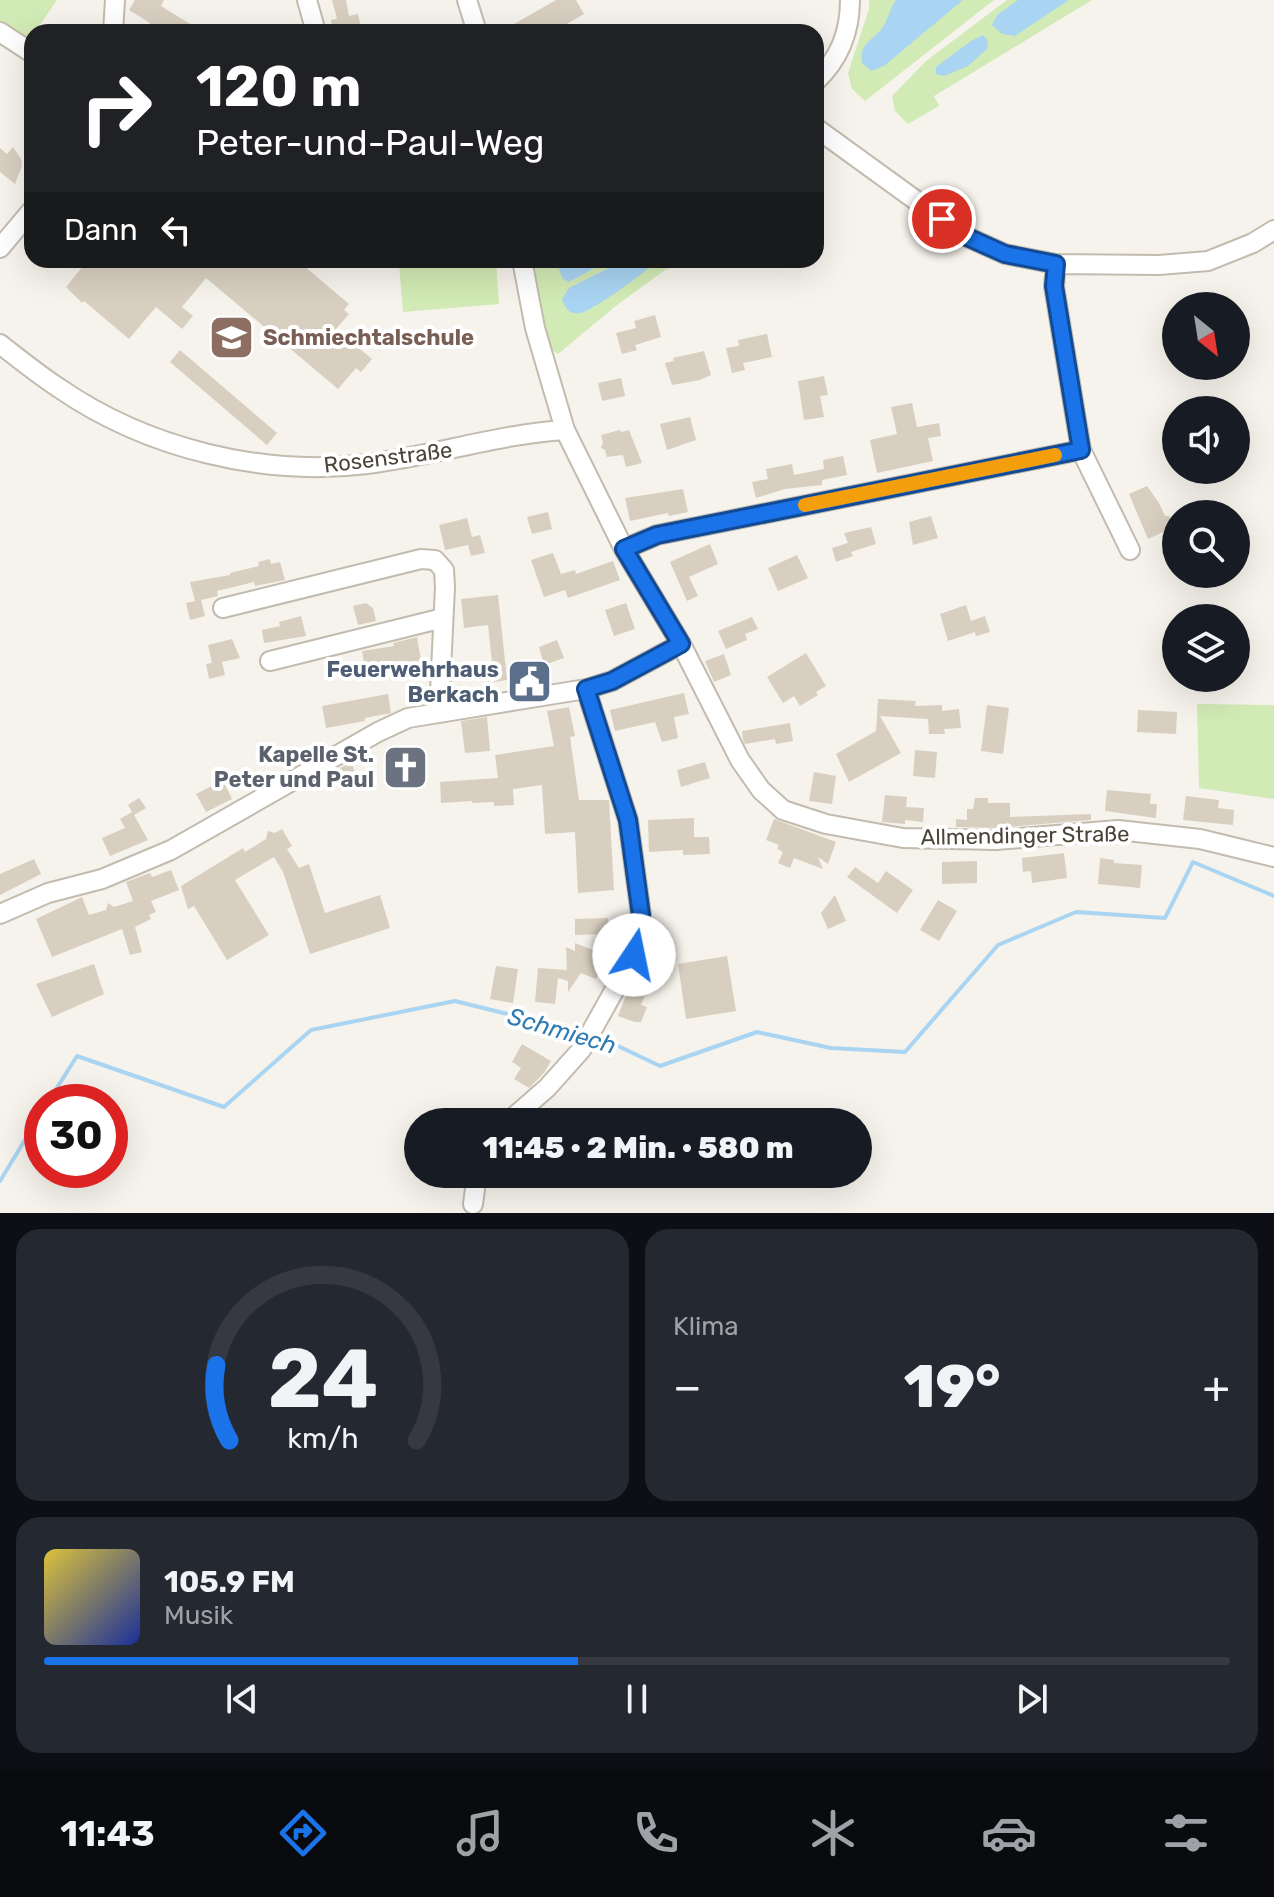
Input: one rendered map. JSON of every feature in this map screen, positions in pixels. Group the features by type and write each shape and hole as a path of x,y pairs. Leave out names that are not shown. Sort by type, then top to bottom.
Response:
{"street":[{"path":"114,24 115,0"},
{"path":"307,0 314,24"},
{"path":"467,0 474,24"},
{"path":"824,74 842,48 850,21 850,0"},
{"path":"0,32 24,48"},
{"path":"824,134 965,236 1005,254 1056,264 1159,265 1208,261 1253,243 1274,230"},
{"path":"0,248 24,220"},
{"path":"1056,264 1054,286 1081,450 1130,550"},
{"name":"Allmendinger Straße","path":"524,268 535,328 565,430 624,549 681,644 740,760 761,790 783,810 837,827 903,838 996,840 1118,830 1200,839 1274,857"},
{"name":"Rosenstraße","path":"0,344 61,390 132,427 175,444 245,461 304,466 363,464 434,454 530,432 565,430"},
{"path":"624,549 657,535 1081,450"},
{"path":"223,608 428,559 435,560 444,570 439,712"},
{"path":"270,661 443,618"},
{"path":"0,914 48,893 102,879 171,850 408,718 586,689 612,681 681,644"},
{"path":"524,1108 581,1050 634,955 641,933 628,820 586,689"},
{"path":"473,1204 475,1188"}],"green space":[{"path":"0,0 57,0 40,24 24,24 24,48 0,32"},
{"path":"869,0 994,0 865,101 852,89 848,73 869,9"},
{"path":"1007,0 1092,0 934,96 939,106 908,124 895,111 892,96 926,61"},
{"path":"399,268 497,268 499,304 403,312"},
{"path":"530,268 670,268 617,305 558,354 548,347"},
{"path":"1197,704 1274,705 1274,799 1199,788"}],"water":[{"path":"896,0 963,0 884,66 871,71 862,63 862,51 884,25"},
{"path":"1018,0 1069,0 1015,36 1002,34 992,25 997,15"},
{"path":"983,35 988,41 987,49 968,66 944,76 936,74 936,67"},
{"path":"558,268 594,268 569,282 563,279"},
{"path":"609,268 648,268 620,290 580,313 570,312 562,299 569,288"}],"building":[{"path":"135,0 164,0 161,6 190,24 149,24 129,10"},
{"path":"332,0 346,0 349,16 358,14 360,24 332,24 331,20 337,19"},
{"path":"556,0 576,0 584,14 567,24 514,24"},
{"path":"13,147 22,166 15,184 0,172 0,148 7,154"},
{"path":"81,268 306,268 349,304 344,310 349,314 336,329 372,359 361,372 356,368 338,389 206,278 182,307 193,316 182,329 156,307 129,339 66,287"},
{"path":"655,315 661,337 635,345 637,350 622,354 616,333 636,328 634,321"},
{"path":"767,334 772,357 743,363 745,370 732,373 726,348 739,346 738,340"},
{"path":"180,350 277,433 267,445 170,362"},
{"path":"704,351 711,375 672,385 665,363 674,361 673,358"},
{"path":"824,376 828,395 820,396 824,417 804,420 798,381"},
{"path":"621,378 625,396 602,401 598,383"},
{"path":"912,403 917,427 939,423 941,436 928,438 933,461 877,473 870,440 897,434 891,407"},
{"path":"690,417 696,440 667,450 660,424"},
{"path":"629,430 642,463 626,467 623,455 607,457 601,448 601,435"},
{"path":"843,456 847,475 822,480 822,485 785,489 756,498 752,482 768,479 766,469 792,464 794,475 824,469 823,460"},
{"path":"1147,486 1162,510 1162,533 1148,539 1129,494"},
{"path":"683,489 688,512 630,521 625,498"},
{"path":"548,512 552,529 532,534 527,517"},
{"path":"931,516 938,538 913,545 909,522"},
{"path":"467,518 472,537 480,535 485,553 471,556 468,545 445,550 439,525"},
{"path":"871,527 876,544 851,552 853,556 836,562 832,548 848,543 844,533"},
{"path":"710,544 718,564 689,577 698,596 687,601 670,562"},
{"path":"553,553 561,574 575,570 576,574 613,561 620,580 568,598 565,590 544,597 531,560"},
{"path":"797,555 808,578 778,591 768,568"},
{"path":"270,559 271,564 280,562 285,580 255,586 254,582 217,591 218,596 201,600 205,616 190,620 186,603 195,601 190,582 230,575 259,566 258,562"},
{"path":"498,595 507,680 494,682 488,625 464,628 461,599"},
{"path":"366,603 373,608 376,621 358,625 353,606"},
{"path":"626,603 635,629 614,636 605,610"},
{"path":"966,605 971,621 985,616 990,632 976,636 975,632 948,641 940,614"},
{"path":"301,616 306,636 264,643 262,630"},
{"path":"752,617 758,629 745,634 747,640 726,649 718,631"},
{"path":"417,637 422,666 366,675 362,651 394,646 393,643"},
{"path":"232,639 240,658 222,662 225,675 209,679 206,664 212,663 208,645"},
{"path":"557,640 564,658 544,665 539,647"},
{"path":"806,653 826,686 800,706 794,696 783,703 767,677"},
{"path":"724,654 731,675 714,682 705,661"},
{"path":"684,693 689,714 674,717 678,738 662,742 655,722 615,731 610,710"},
{"path":"388,694 391,713 326,728 322,706"},
{"path":"878,699 916,701 915,706 942,705 942,711 959,709 961,728 944,729 945,734 929,734 928,719 880,716 901,753 849,782 836,754 876,731"},
{"path":"987,705 1009,708 1003,754 981,751"},
{"path":"569,707 575,736 570,737 579,800 609,800 614,890 578,893 575,832 545,834 542,785 513,789 514,805 494,806 494,802 472,801 441,803 440,782 498,778 495,755 554,746 547,711"},
{"path":"1138,710 1177,712 1176,734 1137,732"},
{"path":"487,717 490,751 465,753 461,721"},
{"path":"790,723 793,741 776,744 775,739 745,744 743,740 742,731"},
{"path":"915,750 937,752 935,778 913,776"},
{"name":"Kapelle St. Peter und Paul","path":"416,751 425,769 393,783 385,765"},
{"path":"352,762 358,785 339,790 336,770"},
{"path":"705,762 710,778 681,787 677,770"},
{"path":"814,772 836,776 832,804 809,801"},
{"path":"223,780 232,799 206,812 196,794"},
{"path":"1107,790 1151,794 1150,804 1157,804 1156,818 1105,811"},
{"path":"885,795 907,797 906,807 924,808 923,822 882,822"},
{"path":"1186,796 1219,800 1218,808 1234,810 1233,825 1183,820"},
{"path":"139,798 146,808 134,815 148,840 110,856 102,838 125,828 120,819 132,812 128,805"},
{"path":"975,798 988,798 988,803 1010,803 1010,817 1091,814 1091,820 996,828 956,827 956,819 967,820 967,809 973,809"},
{"path":"694,818 694,837 709,837 710,854 683,855 683,850 649,852 648,820"},
{"path":"774,819 836,842 828,864 818,857 823,869 794,858 790,868 778,863 783,852 777,849 779,845 766,840"},
{"path":"282,829 292,846 287,849 299,868 309,864 325,913 380,895 390,928 310,954 283,872 274,857 235,880 269,935 227,960 194,906 188,909 181,886 243,848 245,852 266,839 268,831 275,833"},
{"path":"1064,853 1067,878 1032,883 1031,871 1023,872 1022,858"},
{"path":"1100,858 1114,860 1114,863 1142,865 1140,888 1098,884"},
{"path":"34,859 41,874 0,895 0,874"},
{"path":"977,861 977,883 942,884 942,862"},
{"path":"855,867 878,883 886,871 913,890 897,913 847,877"},
{"path":"171,870 179,890 151,901 156,912 149,915 151,919 135,927 142,952 130,955 122,929 52,957 36,919 82,897 89,915 106,910 108,903 114,907 133,901 126,882 150,873 152,877"},
{"path":"835,895 846,921 828,929 821,913"},
{"path":"938,900 957,911 939,941 920,930"},
{"path":"608,918 608,934 575,935 575,919"},
{"path":"575,943 606,955 596,979 581,973 568,992 568,981 558,978 555,1004 535,1002 538,968 567,970 566,947 575,951"},
{"path":"727,956 736,1011 686,1019 678,964"},
{"path":"94,964 104,994 52,1017 36,984"},
{"path":"496,966 518,969 513,1003 490,999"},
{"path":"640,977 651,981 641,1005 647,1007 641,1022 635,1022 618,1016 628,990 632,984 636,986"},
{"path":"522,1044 551,1061 529,1088 514,1079 521,1068 512,1062"}],"waterway":[{"name":"Schmiech","path":"597,1036 660,1066 757,1032 831,1048 905,1052 998,945 1076,912 1165,918 1193,862 1274,896"},
{"name":"Schmiech","path":"59,1084 77,1056 224,1107 311,1030 455,1001 584,1033"},
{"name":"Schmiech","path":"0,1181 24,1142"}],"slow traffic":[{"path":"805,505 1055,455"}],"place":[{"name":"Schmiechtalschule","path":"232,337"},
{"name":"Feuerwehrhaus Berkach","path":"530,682"},
{"name":"Kapelle St. Peter und Paul","path":"405,767"}],"route":[{"path":"634,955 641,933 641,915 628,820 586,689 612,681 681,644 624,549 657,535 1081,450 1054,286 1056,264 1005,254 965,236 942,219"}]}
